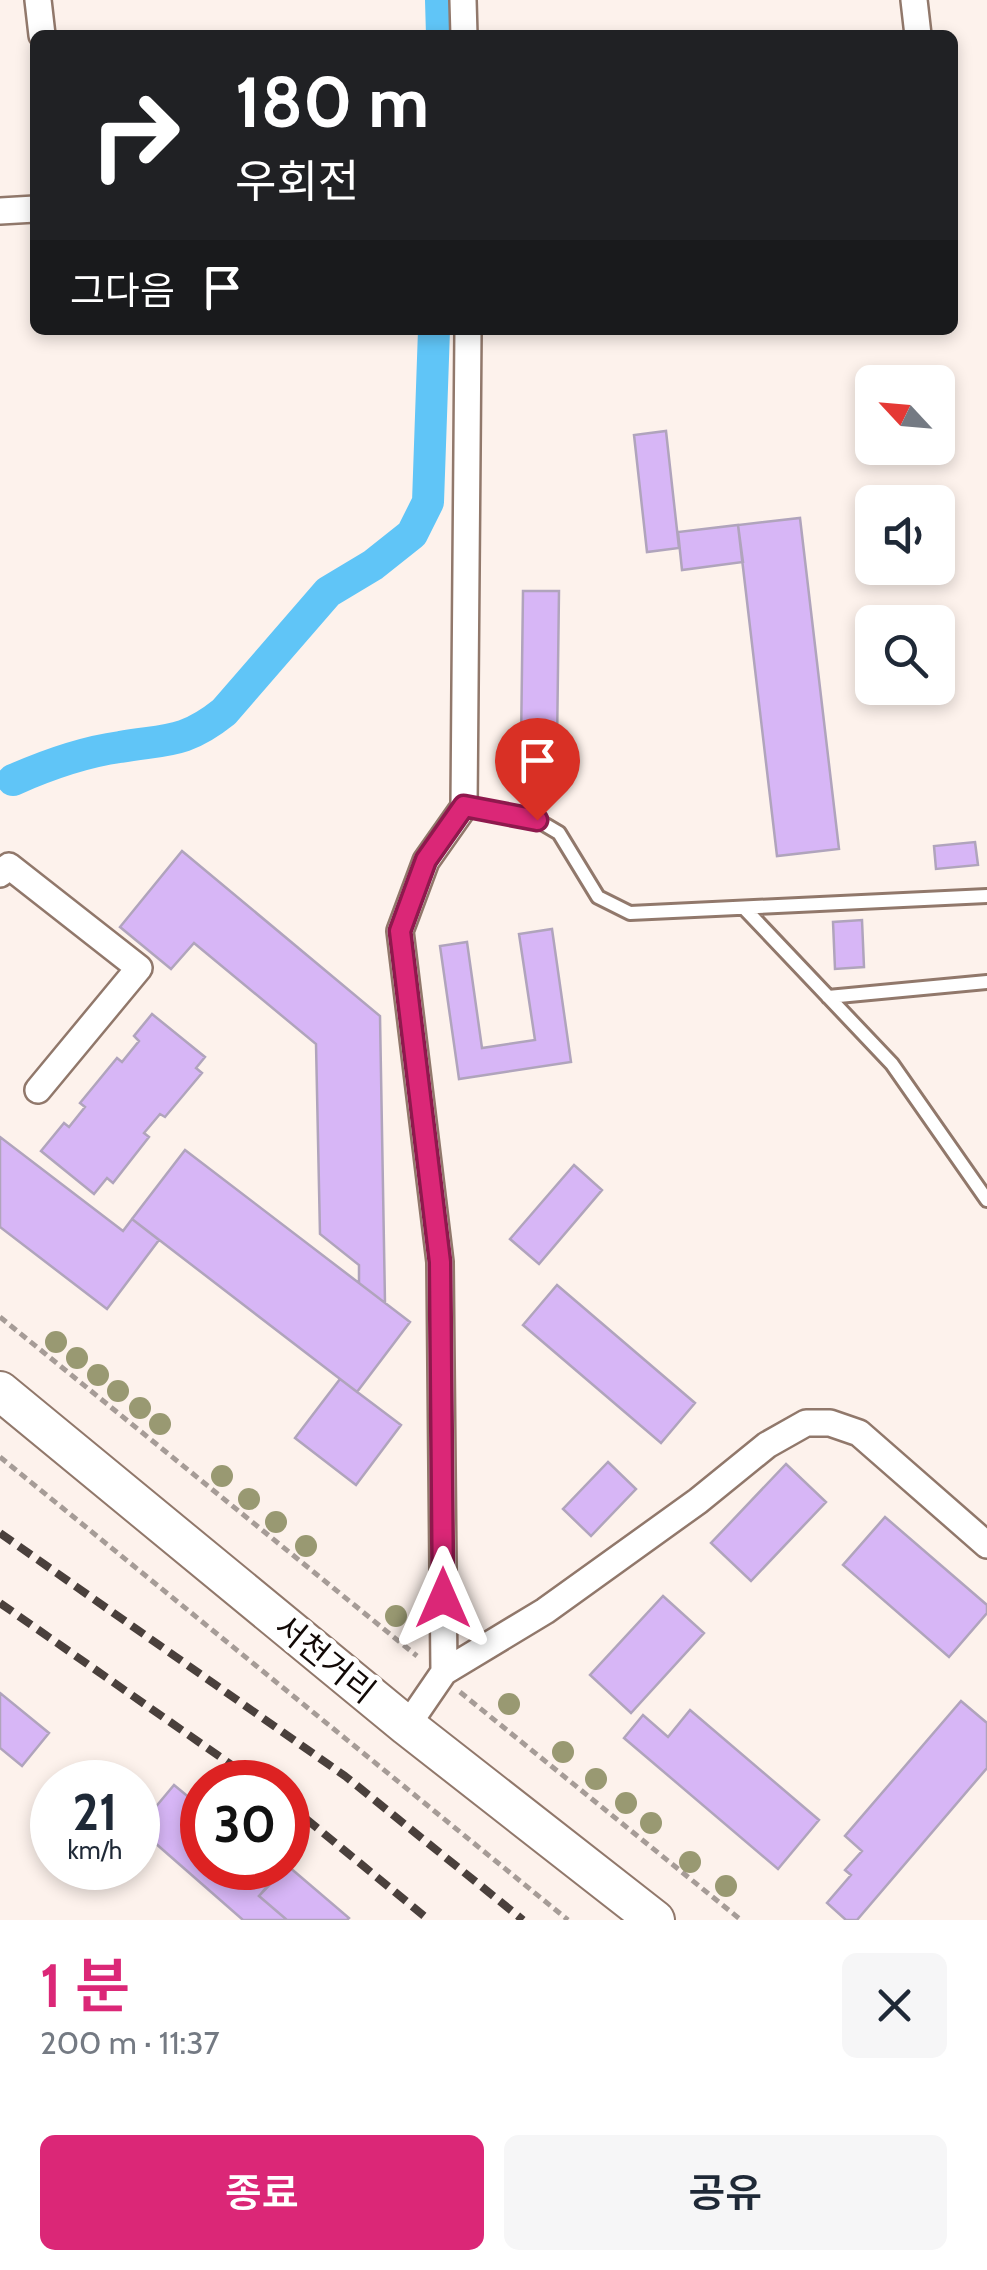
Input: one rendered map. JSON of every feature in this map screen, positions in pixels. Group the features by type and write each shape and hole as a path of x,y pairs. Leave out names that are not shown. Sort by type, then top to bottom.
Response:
{"main road":[{"name":"서천거리","path":"0,1391 407,1726 654,1920"}],"street":[{"path":"38,0 41,30"},
{"path":"463,0 464,30"},
{"path":"914,0 917,30"},
{"path":"0,210 30,209"},
{"path":"442,1674 440,1262 400,931 426,860 464,806 468,335"},
{"path":"0,874 9,866 139,968 38,1090"},
{"path":"407,1726 442,1674 545,1611 698,1501 767,1445 806,1423 830,1422 859,1433 987,1545"}],"lane":[{"path":"464,806 537,820 559,832 598,897 630,913 987,896"},
{"path":"745,909 892,1064 987,1200"},
{"path":"828,997 987,982"}],"path":[{"path":"0,1317 741,1920"},
{"path":"0,1458 568,1920"}],"building":[{"path":"666,431 679,548 647,552 634,435"},
{"path":"800,518 839,849 777,856 738,525"},
{"path":"738,525 743,562 682,570 678,532"},
{"path":"523,591 559,591 557,746 521,745"},
{"path":"975,842 978,865 936,869 934,846"},
{"path":"182,851 380,1016 385,1303 359,1283 359,1265 320,1234 316,1044 194,943 171,969 120,927"},
{"path":"862,920 864,967 835,969 833,922"},
{"path":"552,929 571,1062 459,1079 440,946 467,942 482,1048 535,1040 519,934"},
{"path":"152,1014 205,1057 196,1068 202,1073 165,1117 160,1114 144,1133 149,1137 113,1183 107,1178 94,1194 41,1151 64,1123 69,1127 85,1107 80,1103 117,1058 122,1062 139,1041 134,1036"},
{"path":"0,1137 123,1231 132,1219 159,1240 107,1309 0,1227"},
{"path":"185,1150 410,1322 357,1392 132,1219"},
{"path":"574,1165 602,1190 539,1264 510,1239"},
{"path":"557,1285 695,1403 661,1443 523,1325"},
{"path":"340,1379 401,1425 356,1485 295,1438"},
{"path":"608,1462 636,1489 591,1536 563,1509"},
{"path":"786,1464 826,1502 751,1581 711,1543"},
{"path":"885,1517 987,1605 987,1613 949,1657 843,1565"},
{"path":"663,1596 704,1633 631,1713 590,1675"},
{"path":"0,1693 49,1733 22,1766 0,1748"},
{"path":"961,1701 987,1723 987,1768 857,1920 846,1920 827,1903 851,1875 845,1870 862,1851 845,1836"},
{"path":"690,1710 819,1820 778,1869 624,1738 643,1715 668,1737"},
{"path":"174,1785 180,1790 180,1865 160,1847 160,1802"},
{"path":"310,1885 349,1918 287,1920 259,1896 265,1890 310,1890"},
{"path":"209,1890 264,1890 259,1896 287,1920 243,1920"}],"waterway":[{"path":"441,0 442,30"},
{"path":"13,780 92,752 174,739 210,722 224,712 328,592 373,565 412,534 428,502 434,335"}],"railway":[{"path":"0,1533 345,1776 523,1920"},
{"path":"0,1603 225,1760"},
{"path":"310,1822 429,1920"}],"route":[{"path":"443,1598 440,1262 400,931 426,860 464,806 537,820"}]}
